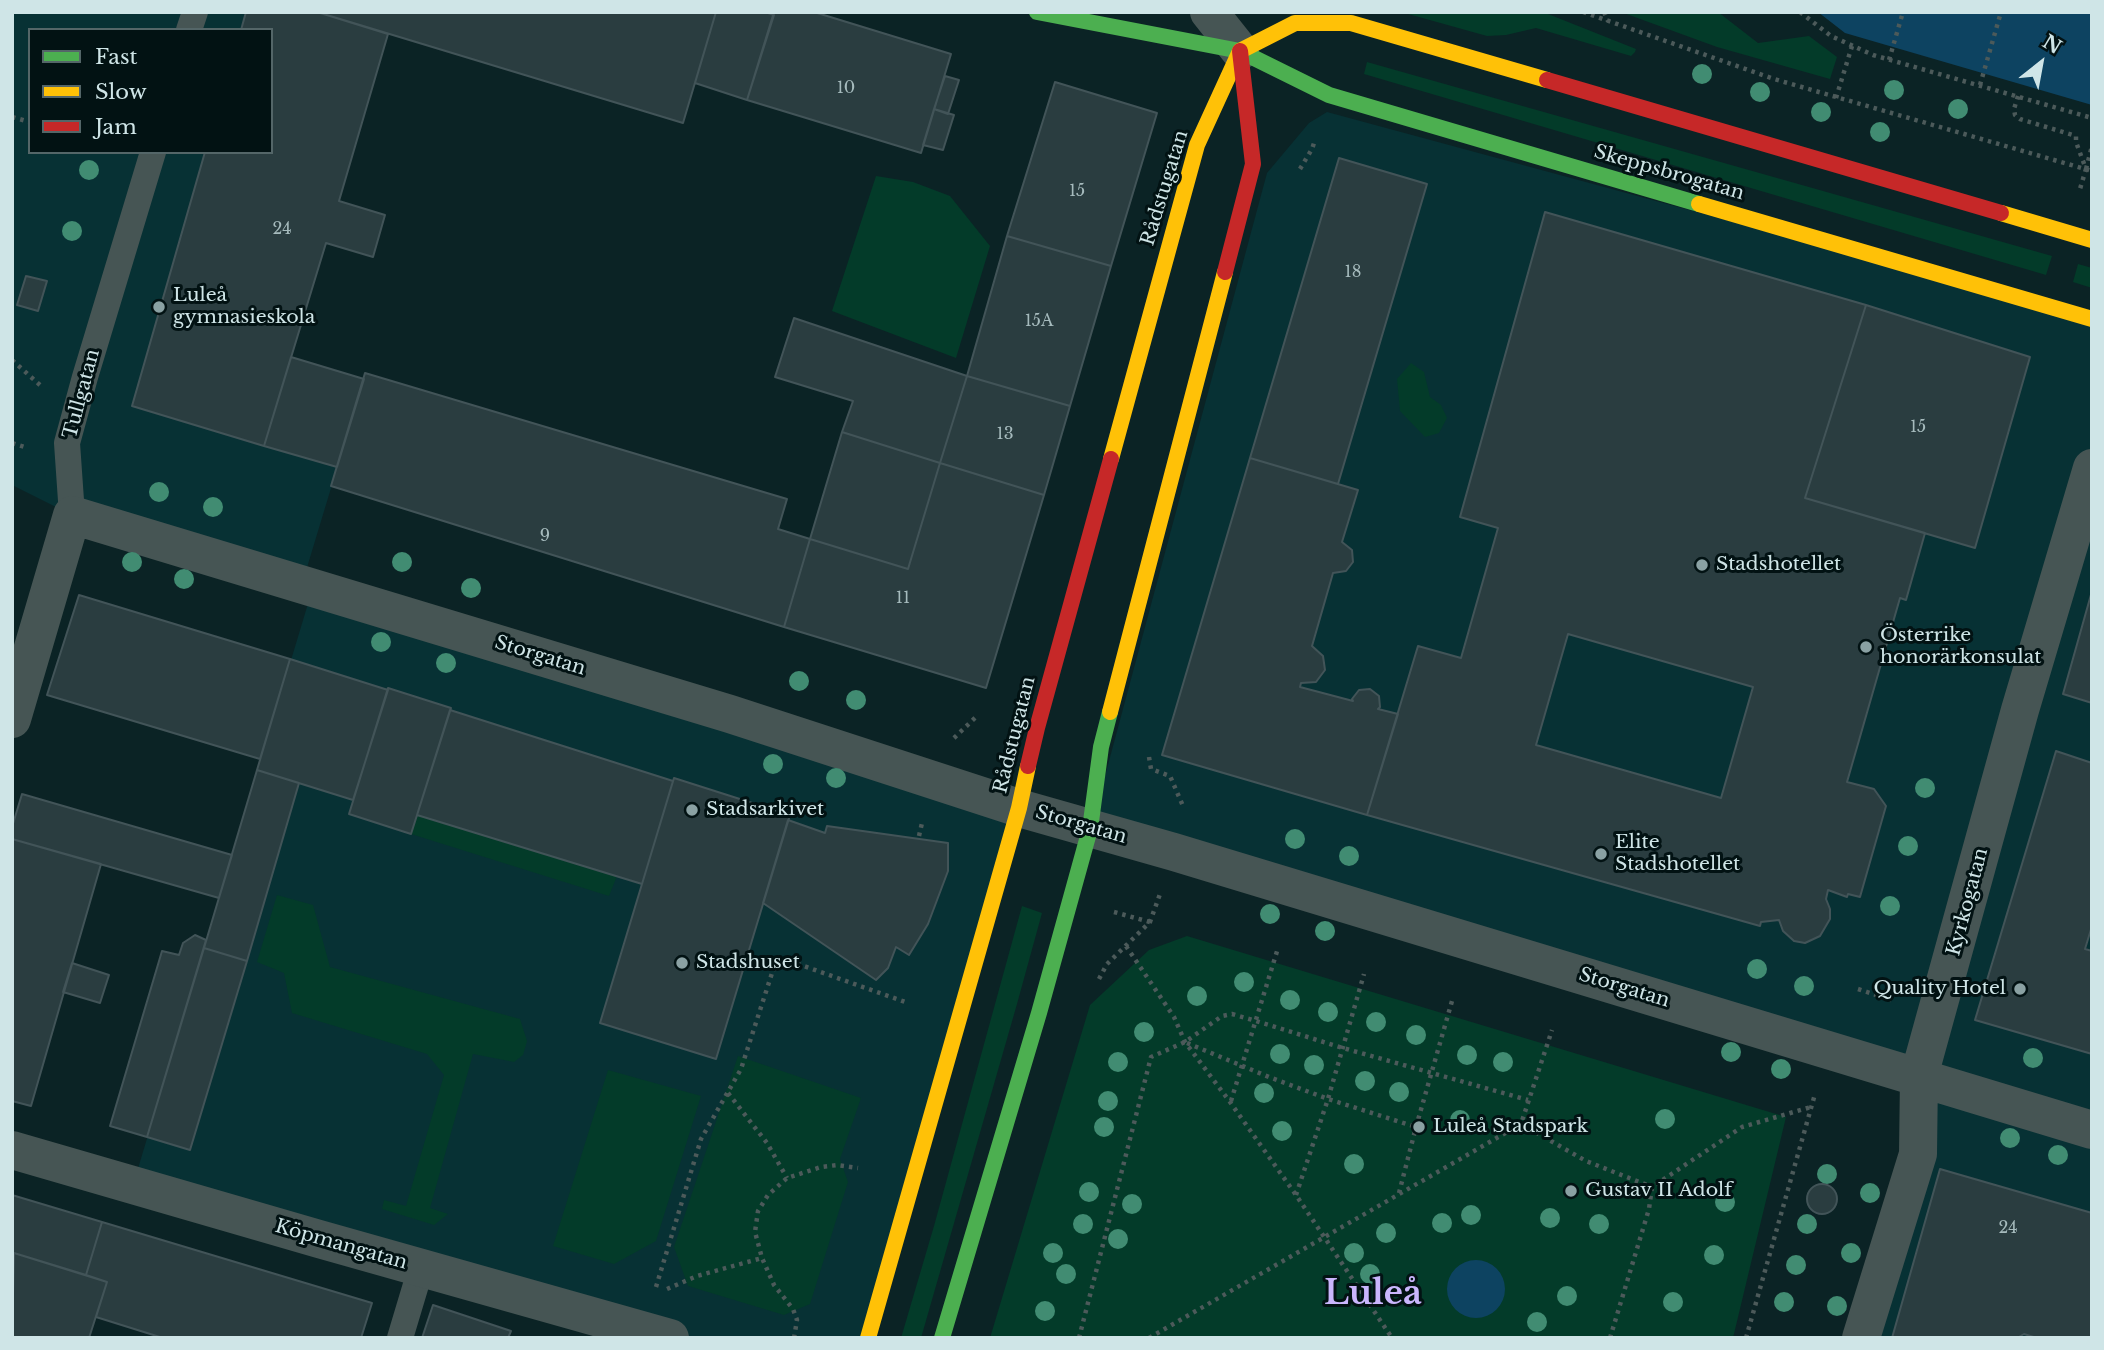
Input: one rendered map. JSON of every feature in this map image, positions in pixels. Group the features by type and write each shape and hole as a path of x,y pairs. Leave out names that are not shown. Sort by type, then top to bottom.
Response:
{"main road":[{"name":"Skeppsbrogatan","path":"1037,12 1240,51 1329,95 2092,319"},
{"path":"942,1338 1039,1013 1090,829 1101,747 1253,164 1240,51 1295,23 1350,23 2092,240"},
{"name":"Rådstugatan","path":"868,1338 1019,807 1037,728 1196,145 1240,51"}],"street":[{"path":"1209,12 1240,51"},
{"name":"Kyrkogatan","path":"1861,1338 1918,1154 1919,1076 2092,468"},
{"name":"Storgatan","path":"72,515 730,714 1090,829 1174,852 2092,1130"},
{"name":"Tullgatan","path":"12,719 72,515"},
{"name":"Köpmangatan","path":"12,1150 670,1338"}],"lane":[{"name":"Tullgatan","path":"72,515 67,443 152,154"},
{"path":"400,1338 421,1268"}],"path":[{"path":"1583,12 1774,79 2089,170"},
{"path":"1604,12 1608,22"},
{"path":"1800,12 1831,36 1889,60 2092,118"},
{"path":"1889,60 1903,12"},
{"path":"1980,85 2001,12"},
{"path":"1836,98 1852,46"},
{"path":"1296,176 1312,149 1329,95"},
{"path":"2018,96 2015,115 2020,119 2076,136 2076,142 2089,170"},
{"path":"2068,233 2089,170 2092,146"},
{"path":"12,360 47,391"},
{"path":"1097,982 1107,964 1150,922 1184,822 1183,802 1170,776 1151,769 1147,751"},
{"path":"1126,946 1174,1017 1185,1042 1296,1195 1392,1338"},
{"path":"1230,1102 1279,948"},
{"path":"762,1258 697,1276 653,1295 701,1139 741,1069 773,970 783,963 799,964 908,1003"},
{"path":"1296,1195 1328,1099 1364,974"},
{"path":"1399,1194 1452,1001"},
{"path":"1079,1338 1151,1057 1185,1042 1222,1016 1232,1014 1528,1101"},
{"path":"1149,1338 1521,1124 1552,1030"},
{"path":"1185,1042 1328,1099 1416,1127"},
{"path":"1746,1338 1828,1050"},
{"path":"728,1093 767,1143 787,1178"},
{"path":"1610,1338 1649,1209 1652,1187 1742,1127 1811,1107"},
{"path":"1521,1124 1586,1161 1652,1187"},
{"path":"794,1338 797,1320 793,1309 774,1284 762,1258 755,1232 758,1211 768,1195 787,1178 821,1167 837,1165 858,1168"}],"shaded area":[{"name":"Luleå gymnasieskola","path":"12,12 317,12 388,34 339,201 385,215 373,257 326,243 291,357 364,379 302,584 72,515 12,485"},
{"path":"1818,12 2092,12 2092,105 1845,33"},
{"path":"1327,112 2092,319 2092,1338 1861,1338 1917,1078 1091,828 1267,173 1309,123"},
{"path":"313,587 1015,808 866,1338 665,1338 133,1185"},
{"path":"1476,1260 1487,1262 1500,1273 1505,1289 1503,1300 1492,1313 1476,1318 1465,1316 1452,1305 1447,1289 1449,1278 1460,1265"}],"green space":[{"path":"1401,12 1543,12 1636,49 1631,56 1536,28 1487,36"},
{"path":"1621,12 1718,12 1758,43 1809,36 1837,57 1830,79 1717,47"},
{"path":"1367,62 2052,256 2046,275 1364,74"},
{"path":"876,176 913,182 950,196 990,246 956,358 832,311"},
{"path":"2078,264 2092,268 2092,288 2073,282"},
{"path":"1411,363 1424,372 1430,397 1441,405 1447,418 1439,433 1425,437 1400,411 1397,379"},
{"path":"417,815 617,876 609,896 411,834"},
{"path":"277,895 313,905 330,967 520,1019 527,1041 523,1055 514,1062 473,1054 430,1208 448,1214 434,1225 382,1209 384,1200 406,1206 444,1075 427,1054 292,1013 284,973 257,962"},
{"path":"1022,906 1042,913 1017,1004 921,1338 901,1338 934,1226"},
{"name":"Luleå Stadspark","path":"1187,936 1786,1117 1733,1338 990,1338 1090,1005 1149,950"},
{"path":"738,1056 861,1098 840,1159 848,1182 810,1304 784,1315 688,1286 674,1247"},
{"path":"608,1070 701,1096 656,1241 614,1264 553,1246"}],"building":[{"path":"246,12 317,12 388,34 339,201 385,215 373,257 326,243 264,446 132,406 204,154 273,154 273,28 242,28"},
{"path":"317,12 716,12 683,123"},
{"path":"716,12 765,12 774,15 747,100 695,83"},
{"path":"774,12 814,12 951,54 921,153 747,100"},
{"path":"945,76 959,80 948,114 934,109"},
{"path":"1055,82 1157,113 1111,266 1007,236"},
{"path":"934,109 954,115 943,150 923,145"},
{"path":"1339,158 1427,184 1338,484 1250,458"},
{"name":"Stadshotellet","path":"1545,212 1866,305 1805,498 1925,533 1906,600 1900,598 1847,782 1874,789 1886,806 1860,897 1848,894 1847,897 1828,890 1826,899 1830,919 1820,936 1805,943 1794,941 1783,931 1779,920 1761,922 1760,926 1367,815 1418,646 1461,658 1498,528 1460,517","holes":["1568,634 1753,687 1721,798 1536,745"]},
{"path":"1007,236 1111,266 1070,406 967,376"},
{"path":"26,276 47,281 38,311 17,305"},
{"path":"1866,305 2030,357 1975,548 1805,498"},
{"path":"794,318 967,376 940,463 842,432 853,401 775,377"},
{"path":"291,357 364,379 337,467 264,446"},
{"path":"365,373 787,499 778,529 810,539 784,627 331,486"},
{"path":"967,376 1070,406 1044,495 940,463"},
{"path":"842,432 940,463 908,569 810,539"},
{"path":"1250,458 1358,490 1342,542 1352,550 1353,562 1346,571 1333,573 1312,646 1323,656 1325,670 1316,682 1301,683 1300,687 1353,701 1359,690 1370,689 1379,696 1378,709 1398,714 1367,815 1162,755"},
{"path":"940,463 1044,495 986,688 784,627 810,539 908,569"},
{"path":"2092,591 2092,703 2063,694"},
{"path":"79,595 290,659 260,759 47,695"},
{"path":"290,659 388,690 353,800 257,770"},
{"path":"388,688 451,708 411,834 349,814"},
{"path":"450,710 673,781 642,884 417,815"},
{"path":"2056,751 2092,763 2092,926 2085,949 2092,951 2092,1054 1975,1020"},
{"path":"257,770 299,783 247,961 204,948"},
{"name":"Stadshuset","path":"674,778 790,815 716,1059 600,1023"},
{"path":"22,794 232,855 219,898 12,839 12,827"},
{"path":"788,820 825,833 827,826 948,843 948,871 928,924 909,955 896,947 888,968 876,980 763,903"},
{"path":"12,839 101,864 31,1106 12,1101"},
{"path":"195,935 206,940 147,1137 110,1126 162,951 179,955 183,943"},
{"path":"204,948 247,961 190,1150 147,1137"},
{"path":"72,963 109,975 100,1003 63,992"},
{"path":"1940,1169 2092,1213 2092,1338 2037,1338 2024,1334 2017,1338 1892,1338"},
{"path":"1822,1184 1833,1188 1837,1199 1833,1210 1822,1214 1811,1210 1807,1199 1811,1188"},
{"path":"12,1195 102,1222 86,1275 14,1253 12,1257"},
{"path":"102,1222 372,1303 361,1338 163,1338 96,1317 107,1282 86,1275"},
{"path":"14,1253 107,1282 89,1338 12,1338"},
{"path":"433,1305 511,1331 508,1338 422,1338"}],"traffic: fast":[{"path":"1037,12 1240,51 1329,95 1699,204"},
{"path":"942,1338 1039,1013 1090,829 1101,747 1110,712"}],"traffic: slow":[{"path":"1240,51 1295,23 1351,23 1547,80"},
{"path":"1111,459 1197,145 1240,51"},
{"path":"1699,204 2092,319"},
{"path":"2001,213 2092,240"},
{"path":"1110,712 1225,272"},
{"path":"868,1338 1019,808 1028,766"}],"traffic: jam":[{"path":"1225,272 1253,164 1240,51"},
{"path":"1547,80 2001,213"},
{"path":"1028,766 1111,459"}],"place":[{"name":"Luleå gymnasieskola","path":"159,307"},
{"name":"Stadshotellet","path":"1702,565"},
{"name":"Österrike honorärkonsulat","path":"1866,647"},
{"name":"Stadsarkivet","path":"692,810"},
{"name":"Elite Stadshotellet","path":"1601,854"},
{"name":"Stadshuset","path":"682,963"},
{"name":"Quality Hotel","path":"2020,989"},
{"name":"Luleå Stadspark","path":"1419,1127"},
{"name":"Gustav II Adolf","path":"1571,1191"}],"district":[{"name":"Luleå","path":"1373,1295"}]}
